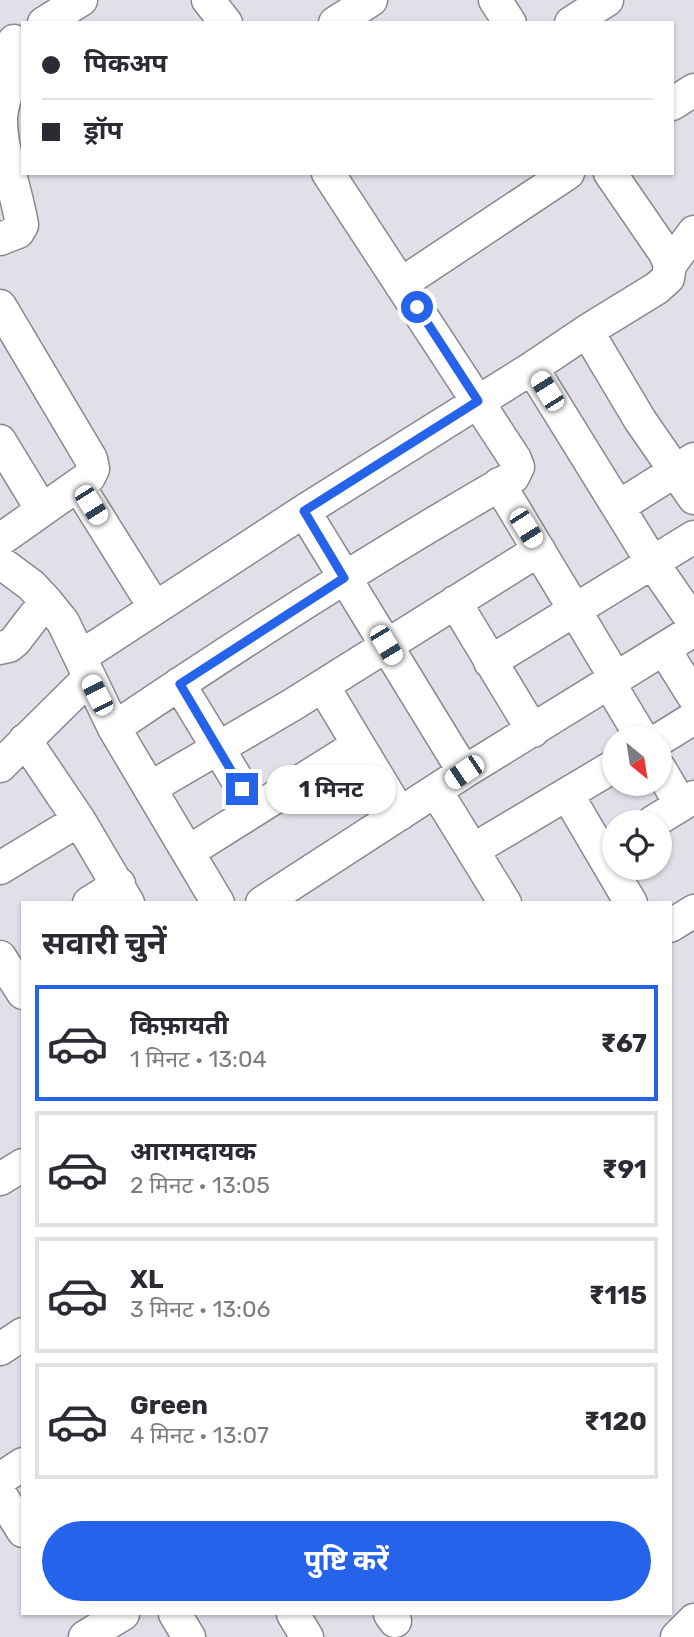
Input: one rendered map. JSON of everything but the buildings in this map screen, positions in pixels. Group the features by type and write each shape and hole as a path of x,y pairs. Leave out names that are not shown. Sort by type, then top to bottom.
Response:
{"street":[{"path":"27,0 42,21"},
{"path":"46,21 81,0"},
{"path":"208,0 224,21"},
{"path":"338,21 371,0"},
{"path":"495,0 509,21"},
{"path":"574,21 607,0"},
{"path":"0,239 18,232 22,225 1,128 1,117 17,57 12,43"},
{"path":"674,103 694,90"},
{"path":"114,728 344,578 513,477 517,467 515,459 332,175"},
{"path":"401,284 565,175"},
{"path":"611,175 665,253 670,265"},
{"path":"0,766 85,667 155,608 657,288 668,278 670,265 694,232"},
{"path":"0,306 91,459 93,469 89,477 0,540"},
{"path":"587,331 640,420 684,465 694,498"},
{"path":"532,368 652,562 694,623"},
{"path":"0,441 42,510"},
{"path":"618,507 684,465"},
{"path":"499,484 576,610 636,726"},
{"path":"78,485 155,608"},
{"path":"304,511 464,772"},
{"path":"490,662 694,537"},
{"path":"150,788 323,686 539,550"},
{"path":"0,562 31,585 63,622 114,728 217,901"},
{"path":"3,650 46,601"},
{"path":"455,603 533,731"},
{"path":"265,901 464,772 694,630"},
{"path":"664,649 694,697"},
{"path":"180,684 255,809"},
{"path":"323,686 400,814"},
{"path":"672,732 694,718"},
{"path":"25,740 79,820 123,894 97,901"},
{"path":"188,852 358,745"},
{"path":"473,850 602,773"},
{"path":"672,783 687,801 672,810"},
{"path":"436,791 504,901"},
{"path":"567,794 602,842"},
{"path":"5,854 79,820"},
{"path":"621,880 630,901"},
{"path":"672,925 694,911"},
{"path":"21,945 0,957 21,990"},
{"path":"0,1179 21,1166"},
{"path":"0,1349 21,1336"},
{"path":"0,1479 21,1465"},
{"path":"0,1494 21,1528"},
{"path":"84,1628 120,1615"},
{"path":"176,1615 189,1637"},
{"path":"294,1615 307,1637"},
{"path":"677,1637 694,1620"}],"route":[{"path":"242,789 180,684 344,578 304,511 478,401 417,307"}]}
